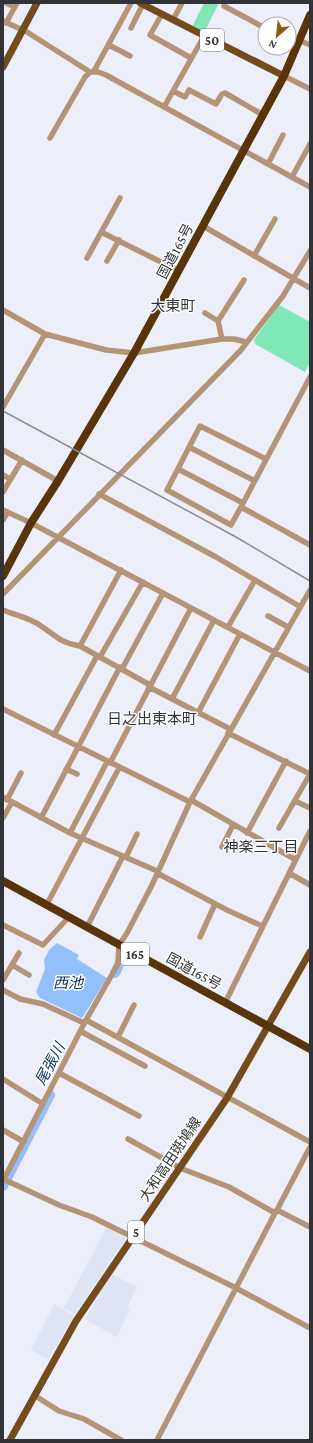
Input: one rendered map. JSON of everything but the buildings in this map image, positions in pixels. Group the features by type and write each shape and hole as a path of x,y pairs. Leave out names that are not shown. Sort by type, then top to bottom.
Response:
{"highway":[{"name":"国道165号","path":"3,576 31,523 58,481 134,353 179,272 284,76 310,15"},
{"name":"国道165号","path":"3,881 310,1050"}],"main road":[{"path":"3,67 37,3"},
{"name":"50","path":"142,4 284,76"},
{"name":"大和高田斑鳩線","path":"10,1440 76,1321 227,1098 310,952"}],"street":[{"path":"6,3 16,5 5,22 92,72 106,75 310,187"},
{"path":"50,138 85,77 92,72 109,45 131,3"},
{"path":"173,20 182,3"},
{"path":"131,28 142,4"},
{"path":"224,6 257,24"},
{"path":"162,14 150,35 191,58"},
{"path":"164,107 204,36"},
{"path":"298,42 310,45"},
{"path":"109,45 130,56"},
{"path":"284,76 310,90"},
{"path":"173,91 185,97 189,90 216,104 222,94 225,93 264,115"},
{"path":"268,164 283,135"},
{"path":"292,177 310,144"},
{"path":"87,258 120,198"},
{"path":"254,256 275,219"},
{"path":"203,226 310,288"},
{"path":"101,232 179,272"},
{"path":"107,261 119,240"},
{"path":"3,594 235,355 307,262 310,251"},
{"path":"222,339 218,321 244,280"},
{"path":"3,310 45,334 106,350 134,353 222,339 234,339 246,342"},
{"path":"205,313 218,321"},
{"path":"3,407 45,334"},
{"path":"266,459 200,426 167,490 231,525 310,378"},
{"path":"189,447 255,480"},
{"path":"3,450 58,481"},
{"path":"3,492 22,460"},
{"path":"178,469 310,545"},
{"path":"3,475 10,479"},
{"path":"100,494 299,606"},
{"path":"3,520 5,511 31,523 310,671"},
{"path":"80,646 121,570"},
{"path":"228,627 255,580"},
{"path":"54,735 98,656 143,582"},
{"path":"310,590 299,606 190,801 127,933 119,945 118,964 43,1104 5,1180 59,1205 92,1217 236,1288 310,1328"},
{"path":"41,818 78,746 163,593"},
{"path":"70,833 191,608"},
{"path":"3,610 40,625 58,640 68,644 80,646 121,668 229,731 310,774 279,828"},
{"path":"268,616 288,627"},
{"path":"172,699 214,620"},
{"path":"198,713 240,634"},
{"path":"3,710 78,746 119,768 190,801 296,860"},
{"path":"247,833 286,761"},
{"path":"46,906 119,768"},
{"path":"66,769 78,774"},
{"path":"3,818 8,800 21,773"},
{"path":"8,800 82,839 157,872 216,904 262,926"},
{"path":"295,801 310,808"},
{"path":"222,847 233,825"},
{"path":"225,1003 288,872 296,860 310,831"},
{"path":"86,927 137,834"},
{"path":"288,872 310,885"},
{"path":"200,937 216,904"},
{"path":"3,924 43,945 68,918"},
{"path":"3,980 19,953"},
{"path":"12,965 29,975"},
{"path":"3,990 20,999 43,1004 87,1021 310,1142"},
{"path":"118,1037 134,1005"},
{"path":"82,1032 145,1066"},
{"path":"60,1074 139,1116"},
{"path":"3,1079 43,1104"},
{"path":"3,1130 24,1142"},
{"path":"128,1140 180,1168 229,1187 276,1212 310,1227"},
{"path":"157,1440 310,1147"},
{"path":"34,1395 59,1411 84,1419 121,1440"}],"shaded area":[{"path":"107,1227 126,1238 75,1314 64,1308"},
{"path":"112,1274 137,1287 127,1308 130,1310 116,1337 85,1319"},
{"path":"54,1304 74,1316 48,1359 31,1350"}],"green space":[{"path":"204,3 219,3 204,33 192,27"},
{"path":"279,305 310,322 310,363 305,372 255,344 254,340"}],"water":[{"name":"西池","path":"57,943 79,955 77,959 107,978 82,1018 40,998 36,992 45,969 44,960 49,950"}],"waterway":[{"name":"尾張川","path":"115,973 124,955"},
{"name":"尾張川","path":"3,1186 50,1095"}],"railway":[{"path":"3,411 236,537 310,581"}],"district":[{"name":"大東町","path":"173,306"},
{"name":"日之出東本町","path":"152,719"},
{"name":"神楽三丁目","path":"261,847"}]}
